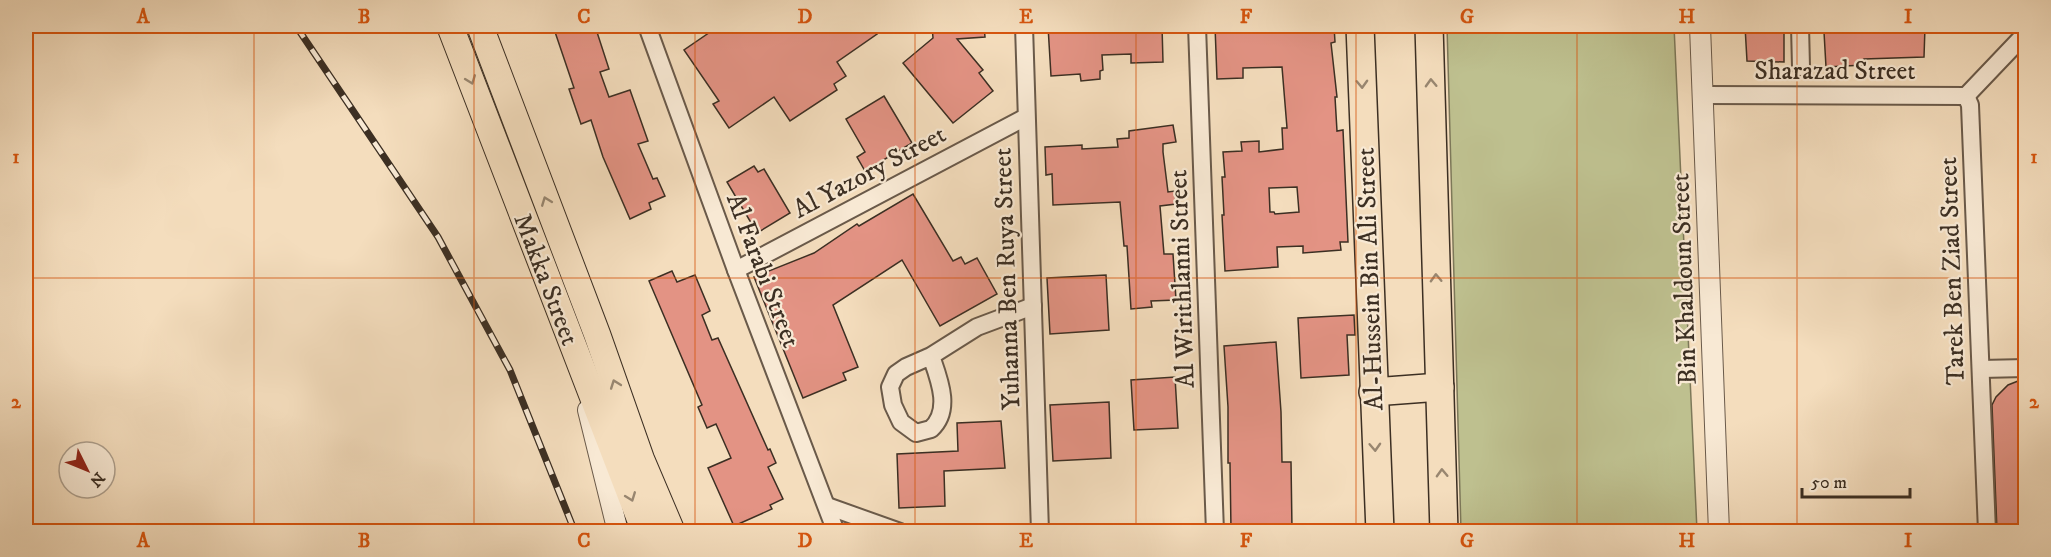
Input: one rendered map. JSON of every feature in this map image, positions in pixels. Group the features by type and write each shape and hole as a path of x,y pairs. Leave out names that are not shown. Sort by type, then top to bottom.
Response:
{"highway":[{"name":"Al-Hussein Bin Ali Street","path":"1360,26 1380,531"},
{"path":"1429,26 1443,531"},
{"path":"1373,392 1440,387"}],"main road":[{"name":"Makka Street","path":"450,26 645,531"},
{"name":"Makka Street","path":"480,26 597,334 638,449 672,531"}],"street":[{"name":"Al Farabi Street","path":"646,26 836,531"},
{"name":"Yuhanna Ben Ruya Street","path":"1024,26 1040,531"},
{"name":"Al Wirithlanni Street","path":"1197,26 1215,531"},
{"name":"Bin Khaldoun Street","path":"1700,26 1719,531"},
{"path":"1800,26 1801,67"},
{"path":"1966,96 2025,33"},
{"name":"Sharazad Street","path":"1704,95 1966,96"},
{"name":"Tarek Ben Ziad Street","path":"1966,96 1970,105 1987,531"},
{"name":"Al Yazory Street","path":"736,270 1026,117"},
{"path":"931,356 977,327 1033,306"},
{"path":"1981,369 2025,368"},
{"path":"581,369 592,428 618,531"},
{"path":"827,506 900,531"}],"green space":[{"path":"1447,26 1674,26 1697,531 1461,531"}],"building":[{"path":"553,26 595,26 609,69 600,72 609,97 630,90 648,141 638,144 653,179 657,178 665,196 649,203 651,209 630,219 603,157 591,120 581,124 569,89 574,88"},
{"path":"719,26 871,26 877,34 837,62 846,76 834,84 837,90 790,121 774,97 729,128 713,104 719,101 684,50"},
{"path":"932,26 984,26 985,37 957,39 983,70 979,73 993,91 953,123 903,63 933,38"},
{"path":"1048,26 1162,26 1163,62 1131,63 1131,54 1102,55 1103,70 1100,71 1100,79 1081,81 1080,74 1051,76"},
{"path":"1215,26 1334,26 1335,42 1331,43 1337,97 1335,97 1337,131 1343,130 1348,242 1340,242 1341,250 1303,253 1303,246 1277,247 1278,267 1225,271 1222,215 1224,215 1222,177 1225,177 1223,152 1242,151 1241,142 1259,141 1259,152 1283,149 1282,128 1287,128 1282,67 1243,68 1243,78 1217,79","holes":["1297,187 1299,212 1275,214 1270,212 1269,188"]},
{"path":"1745,26 1784,26 1784,62 1747,61"},
{"path":"1925,27 1924,57 1864,59 1864,65 1826,67 1824,32"},
{"path":"884,96 912,143 865,171 857,157 865,152 846,119"},
{"path":"1173,125 1176,142 1163,144 1163,152 1168,192 1175,191 1176,204 1160,206 1164,254 1173,254 1176,300 1151,301 1152,307 1131,309 1127,246 1124,246 1120,202 1053,205 1052,174 1046,175 1045,147 1082,145 1082,149 1118,147 1117,139 1129,138 1129,131"},
{"path":"754,166 758,172 764,169 790,213 757,233 727,182"},
{"path":"913,194 953,261 961,257 965,264 977,258 997,294 940,326 902,260 833,305 858,367 843,373 846,380 803,398 754,277 814,253 857,224 859,226"},
{"path":"672,271 677,282 695,275 710,311 702,315 712,340 718,338 776,463 768,467 783,499 770,505 772,509 734,526 708,468 731,458 716,424 707,428 698,407 702,405 649,281"},
{"path":"1106,275 1109,330 1050,334 1047,278"},
{"path":"1354,315 1355,335 1347,335 1349,375 1301,378 1298,318"},
{"path":"1276,342 1282,462 1291,462 1292,529 1231,530 1224,346"},
{"path":"1175,377 1178,428 1134,430 1131,380"},
{"path":"2025,381 2025,531 1997,531 1992,405 1996,397 2008,385"},
{"path":"1109,402 1111,458 1053,461 1050,405"},
{"path":"1001,421 1005,468 944,471 945,506 899,508 897,454 958,451 957,423"}],"railway":[{"path":"296,26 438,237 510,370 575,532"}]}
